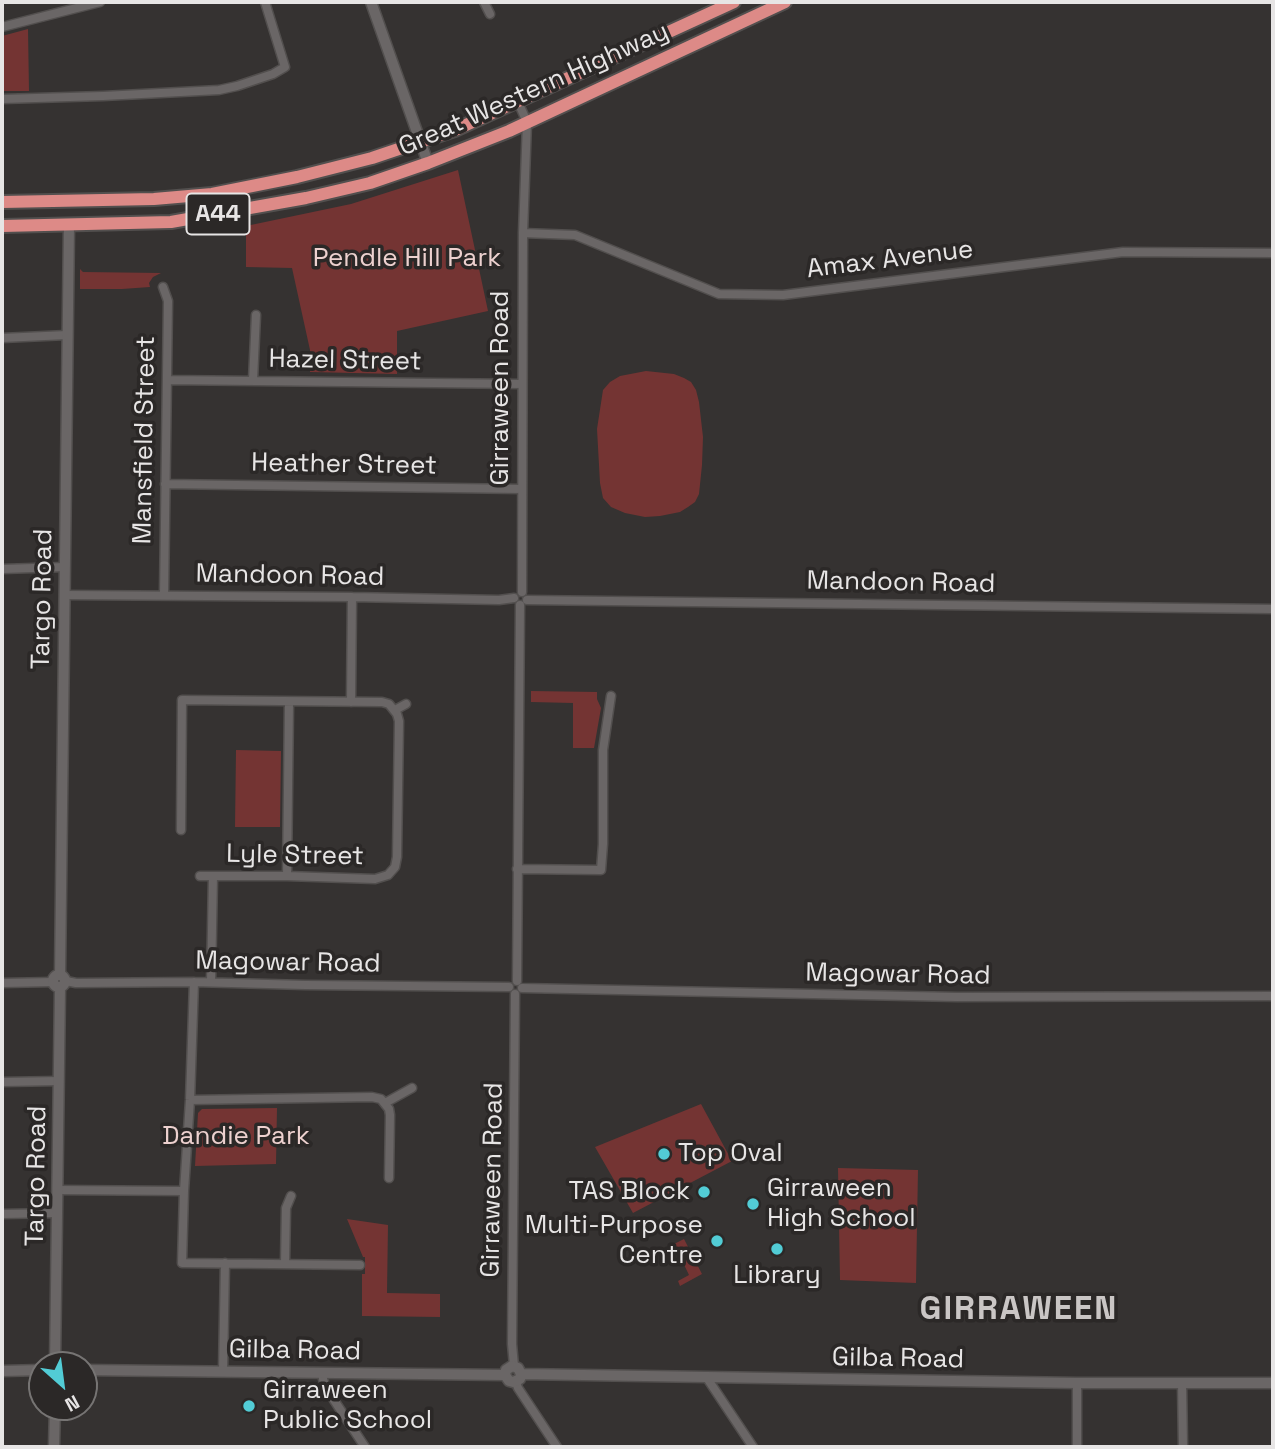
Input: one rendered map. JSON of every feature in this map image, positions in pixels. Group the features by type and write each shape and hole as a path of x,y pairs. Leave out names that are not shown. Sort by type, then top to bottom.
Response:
{"highway":[{"name":"Great Western Highway","path":"2,202 153,199 212,194 339,167 455,130 734,2"},
{"name":"Great Western Highway","path":"2,226 151,223 194,219 332,193 370,183 464,150 785,2"}],"street":[{"path":"2,27 100,2"},
{"path":"2,99 219,90 273,75 285,68 265,2"},
{"path":"372,2 428,163"},
{"path":"484,2 490,14"},
{"name":"Girraween Road","path":"518,102 527,122 523,233 512,1344 521,1394 557,1447"},
{"name":"Targo Road","path":"55,1351 69,225"},
{"name":"Amax Avenue","path":"523,233 575,236 719,294 783,295 1123,252 1273,253"},
{"name":"Mansfield Street","path":"163,287 168,301 164,595"},
{"path":"253,380 256,315"},
{"path":"2,338 67,335"},
{"name":"Hazel Street","path":"167,380 522,384"},
{"name":"Heather Street","path":"166,484 522,489"},
{"path":"2,569 65,567"},
{"name":"Mandoon Road","path":"64,595 1273,608"},
{"path":"351,702 352,597"},
{"path":"517,869 601,870 603,750 611,696"},
{"path":"181,830 182,700 386,703 395,710 406,704"},
{"path":"287,876 289,702"},
{"name":"Lyle Street","path":"200,876 375,879 388,875 395,867 397,857 399,721 395,710"},
{"path":"211,982 213,876"},
{"path":"194,982 182,1263 360,1265"},
{"name":"Magowar Road","path":"2,983 211,982 957,997 1273,996"},
{"path":"2,1082 59,1081"},
{"path":"386,1103 412,1088"},
{"path":"190,1100 372,1097 381,1100 386,1103 390,1115 389,1178"},
{"path":"57,1189 184,1191"},
{"path":"285,1264 286,1208 291,1196"},
{"path":"2,1214 57,1213"},
{"path":"223,1371 225,1263"},
{"path":"2,1371 28,1370"},
{"name":"Gilba Road","path":"98,1370 505,1375 509,1381 517,1374 1273,1384"},
{"path":"323,1373 326,1388 365,1447"},
{"path":"707,1378 753,1447"},
{"path":"1182,1382 1183,1447"},
{"path":"1077,1383 1077,1447"},
{"path":"54,1447 55,1421"}],"green space":[{"path":"28,29 29,91 2,91 2,36"},
{"name":"Pendle Hill Park","path":"458,170 488,311 397,331 397,374 310,372 310,350 292,268 246,267 246,226 351,204"},
{"path":"80,269 83,272 161,273 153,277 149,283 150,287 80,289"},
{"path":"646,371 674,374 691,382 699,402 703,437 699,494 695,502 680,512 645,517 611,507 603,498 597,429 603,390 620,376"},
{"path":"531,691 597,692 601,708 594,748 573,748 573,703 531,702"},
{"path":"236,750 281,751 280,827 235,827"},
{"name":"Top Oval","path":"701,1104 732,1161 633,1213 595,1147"},
{"name":"Dandie Park","path":"277,1108 276,1164 195,1166 198,1113 202,1109"},
{"path":"838,1168 918,1170 916,1283 840,1280"},
{"path":"347,1219 388,1225 387,1293 440,1294 440,1317 362,1316 362,1274 365,1274 365,1257"},
{"path":"684,1239 702,1274 680,1286 678,1281 689,1275 674,1244"}],"place":[{"name":"Top Oval","path":"664,1154"},
{"name":"TAS Block","path":"704,1192"},
{"name":"Girraween High School","path":"753,1204"},
{"name":"Multi-Purpose Centre","path":"717,1241"},
{"name":"Library","path":"777,1249"},
{"name":"Girraween Public School","path":"249,1406"}],"district":[{"name":"GIRRAWEEN","path":"1019,1310"}]}
